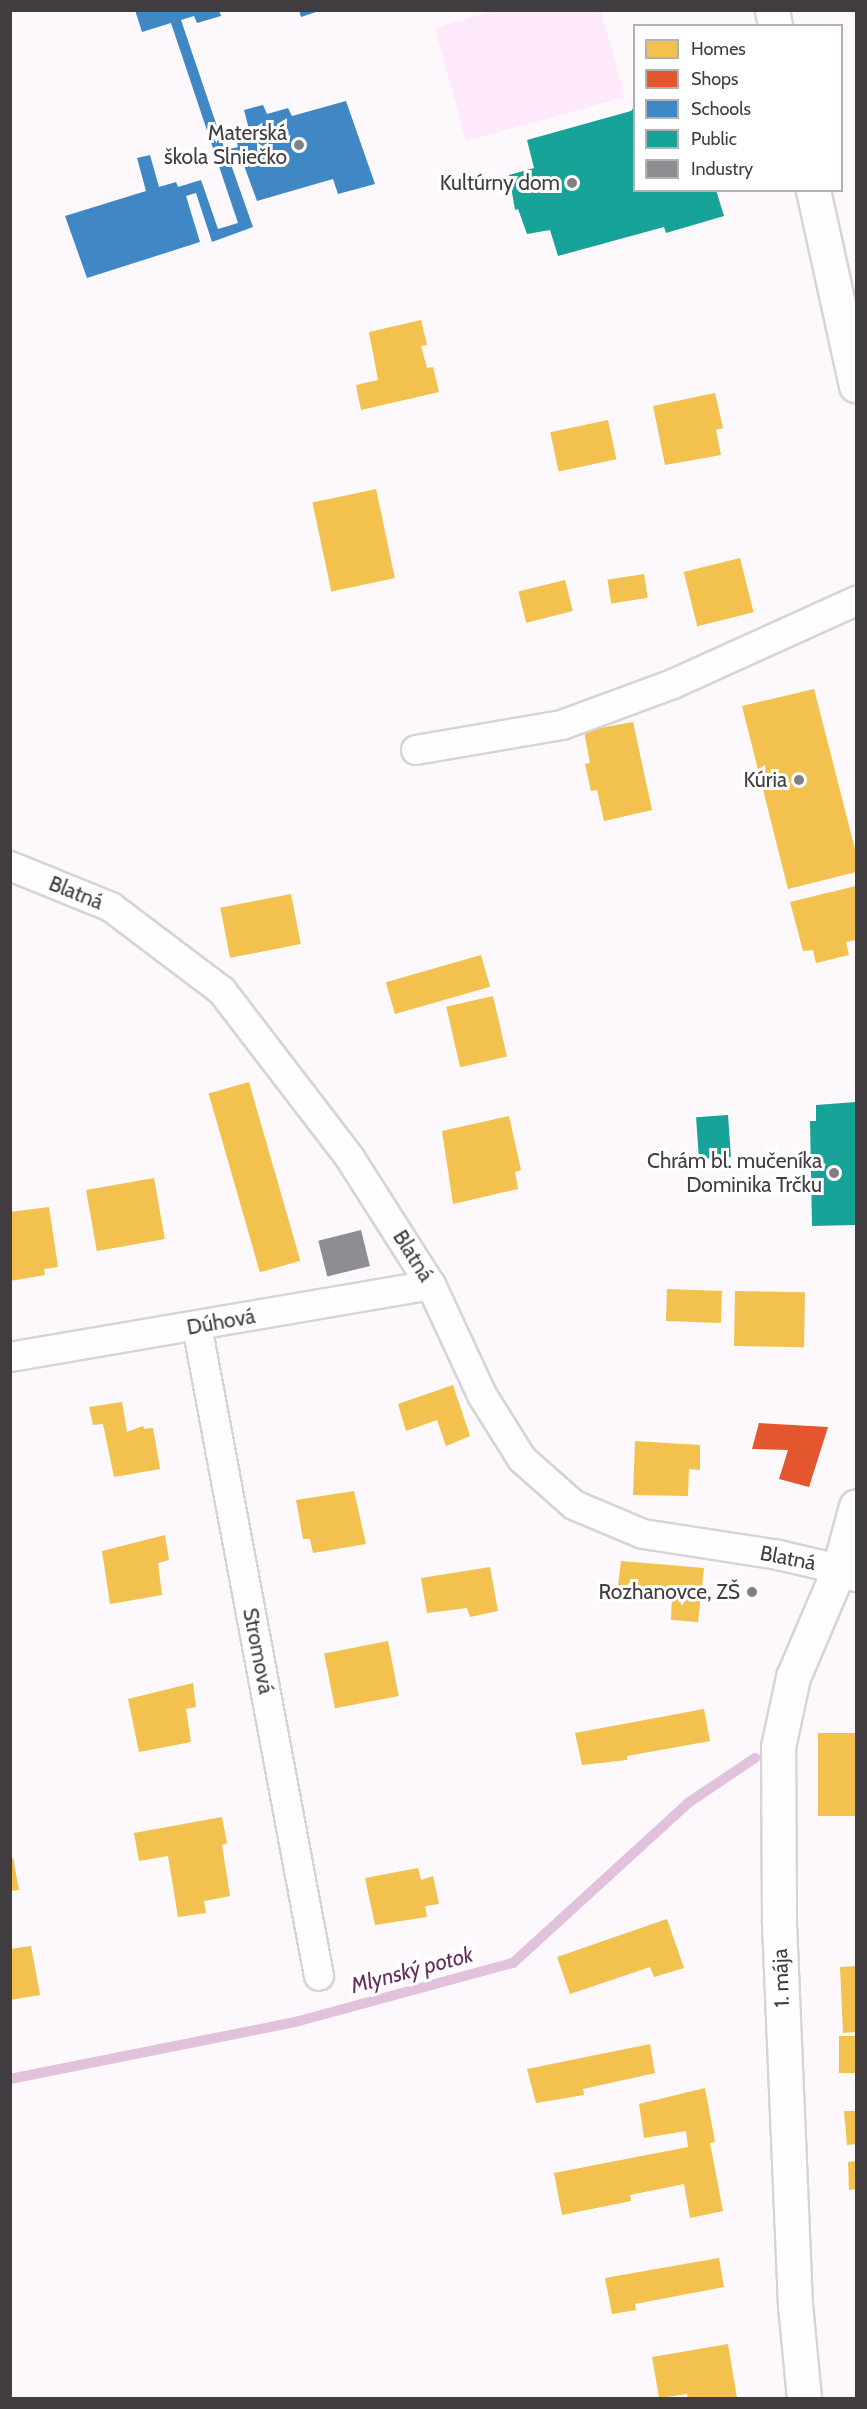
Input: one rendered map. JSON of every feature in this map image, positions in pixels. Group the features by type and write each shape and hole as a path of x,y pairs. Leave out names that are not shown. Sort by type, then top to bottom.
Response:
{"street":[{"path":"813,192 856,385"},
{"path":"416,750 562,725 673,684 856,601"},
{"name":"Blatná","path":"10,866 111,907 222,991 350,1158 432,1285 482,1395 522,1459 574,1506 643,1534 848,1573"},
{"name":"Dúhová","path":"10,1357 432,1285"},
{"name":"Stromová","path":"197,1326 319,1976"},
{"name":"1. mája","path":"804,2398 795,2305 779,1918 778,1746 793,1677 848,1573 856,1506"}],"shaded area":[{"path":"497,10 601,11 625,97 466,141 435,28"}],"building: Homes":[{"path":"421,320 427,345 421,346 427,368 433,367 439,392 361,410 356,385 378,380 369,332"},
{"path":"715,393 723,428 716,430 721,455 665,465 653,406"},
{"path":"608,420 616,459 559,471 550,432"},
{"path":"376,489 395,578 331,592 312,503"},
{"path":"740,558 754,612 697,626 684,572"},
{"path":"644,574 648,598 611,603 607,580"},
{"path":"565,580 573,611 526,623 518,592"},
{"name":"Kúria","path":"814,689 856,853 856,872 788,889 742,706"},
{"path":"633,722 652,810 604,821 597,790 591,791 585,764 590,763 584,731"},
{"path":"856,886 856,940 846,942 849,955 816,963 813,950 803,951 790,902"},
{"path":"291,894 301,944 230,958 220,908"},
{"path":"481,955 490,987 395,1014 386,982"},
{"path":"493,996 507,1056 460,1067 446,1007"},
{"path":"249,1082 300,1261 260,1272 209,1094"},
{"path":"509,1116 521,1170 515,1172 518,1189 453,1204 442,1131"},
{"path":"154,1178 165,1239 97,1251 86,1190"},
{"path":"49,1207 58,1267 44,1269 45,1275 10,1281 10,1212"},
{"path":"667,1289 722,1291 721,1323 666,1321"},
{"path":"735,1291 805,1292 804,1347 734,1346"},
{"path":"453,1385 470,1436 446,1446 437,1420 406,1431 398,1404"},
{"path":"122,1402 127,1432 143,1426 144,1429 153,1428 160,1469 114,1477 103,1424 93,1425 89,1407"},
{"path":"635,1441 700,1445 700,1470 689,1469 688,1496 633,1495"},
{"path":"354,1491 366,1544 313,1553 310,1539 303,1539 296,1500"},
{"path":"165,1535 169,1560 158,1563 162,1595 110,1604 102,1551"},
{"path":"621,1561 704,1568 698,1622 671,1620 672,1594 641,1591 640,1597 617,1594"},
{"path":"490,1567 498,1611 470,1617 467,1608 427,1613 421,1578"},
{"path":"388,1641 399,1696 335,1708 324,1653"},
{"path":"193,1683 196,1707 186,1709 191,1742 139,1752 128,1699"},
{"path":"704,1709 710,1741 627,1756 627,1760 582,1765 575,1733"},
{"path":"818,1733 856,1733 856,1816 818,1816"},
{"path":"222,1817 227,1843 222,1845 230,1896 204,1901 206,1913 178,1917 168,1856 139,1861 134,1833"},
{"path":"13,1858 19,1890 10,1891 10,1859"},
{"path":"418,1868 421,1880 433,1876 439,1904 425,1906 427,1917 375,1925 365,1878"},
{"path":"667,1919 684,1968 654,1977 650,1967 570,1994 557,1957"},
{"path":"31,1946 40,1995 10,2000 10,1949"},
{"path":"856,1966 856,2032 843,2033 840,1967"},
{"path":"839,2036 856,2036 856,2073 839,2073"},
{"path":"650,2044 655,2073 583,2089 584,2095 536,2103 527,2069"},
{"path":"705,2088 715,2142 710,2143 723,2211 690,2218 684,2184 630,2195 631,2201 562,2215 554,2173 688,2147 686,2131 644,2138 639,2104"},
{"path":"844,2111 856,2111 856,2144 847,2145"},
{"path":"856,2161 856,2189 849,2190 848,2162"},
{"path":"719,2258 724,2287 635,2304 636,2310 612,2314 605,2278"},
{"path":"728,2344 737,2398 688,2398 687,2394 659,2398 652,2357"}],"building: Shops":[{"path":"759,1423 828,1427 809,1487 779,1479 788,1450 752,1449"}],"building: Schools":[{"name":"Materská škola Slniečko","path":"135,10 219,10 221,16 197,23 194,16 181,20 225,150 238,147 237,143 251,137 244,110 263,105 267,114 288,108 292,116 346,101 375,184 338,194 333,179 257,201 239,152 228,156 253,227 212,242 196,193 186,196 200,242 87,278 65,216 146,191 137,158 150,155 159,187 176,182 178,187 201,180 218,229 238,223 171,23 142,32"},
{"path":"299,10 319,10 319,11 301,17"}],"building: Public":[{"name":"Kultúrny dom","path":"633,108 633,192 717,192 724,216 666,233 664,227 558,256 550,230 527,234 518,209 515,210 509,175 534,168 527,140 631,111"},
{"name":"Chrám bl. mučeníka Dominika Trčku","path":"856,1102 856,1225 812,1226 810,1121 816,1121 816,1105"},
{"path":"728,1115 731,1157 699,1159 696,1117"}],"building: Industry":[{"path":"361,1230 370,1266 327,1277 318,1241"}],"waterway":[{"name":"Mlynský potok","path":"10,2079 299,2021 513,1963 688,1803 755,1758"}],"place":[{"name":"Materská škola Slniečko","path":"299,145"},
{"name":"Kultúrny dom","path":"572,183"},
{"name":"Kúria","path":"799,780"},
{"name":"Chrám bl. mučeníka Dominika Trčku","path":"834,1173"},
{"name":"Rozhanovce, ZŠ","path":"752,1592"}]}
